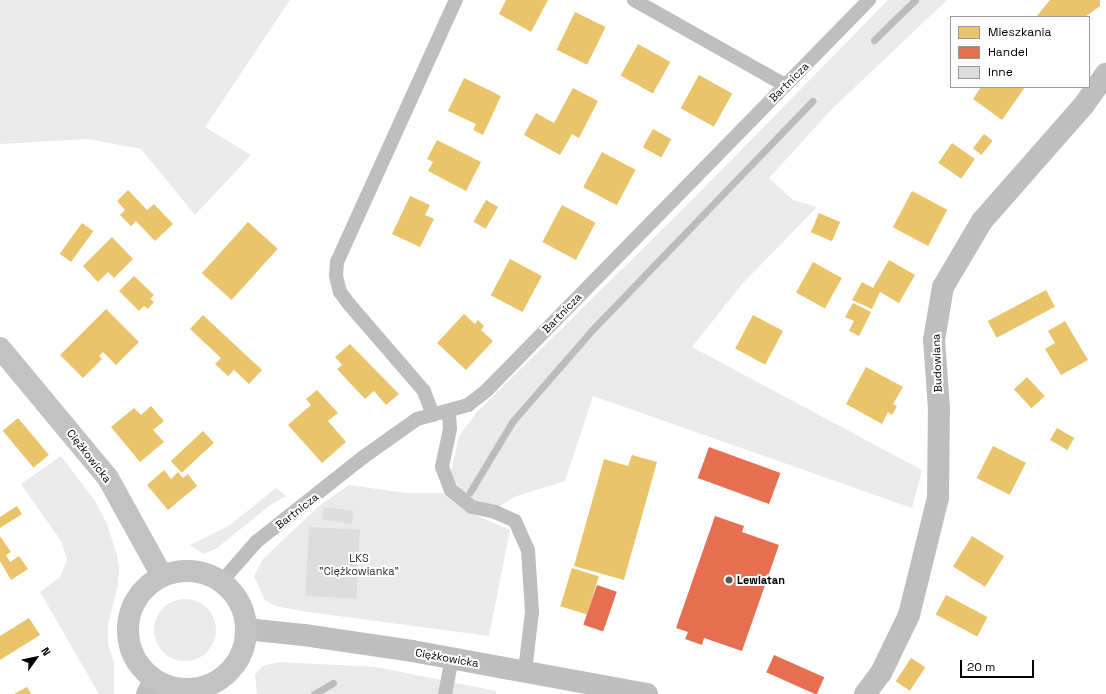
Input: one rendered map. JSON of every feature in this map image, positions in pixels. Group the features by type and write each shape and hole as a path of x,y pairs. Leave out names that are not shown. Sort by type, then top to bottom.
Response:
{"street":[{"name":"Budowlana","path":"865,694 881,673 909,615 938,498 939,409 934,340 943,287 982,221 1084,105 1106,74"},
{"name":"Ciężkowicka","path":"0,348 108,478 162,576"},
{"path":"194,571 222,581 242,609 246,629 244,646 236,663 211,690 151,687 132,654 128,638 128,621 133,604 142,590 162,576 194,571"},
{"name":"Ciężkowicka","path":"246,629 304,635 525,671 647,694"}],"lane":[{"path":"433,415 424,391 349,304 340,292 336,276 337,262 456,0"},
{"path":"634,0 785,85"},
{"name":"Bartnicza","path":"222,581 256,542 362,458 417,419 449,412 468,405 488,390 869,0"},
{"path":"449,412 450,429 442,467 451,490 472,507 495,512 515,521 528,550 532,612 525,671"},
{"path":"445,694 452,659"}],"green space":[{"path":"0,0 290,0 205,127 251,155 195,215 141,149 88,139 0,144"},
{"path":"888,0 947,0 831,110 769,178 793,200 817,207 742,284 692,347 922,470 912,508 593,396 565,481 514,497 500,506 480,503 460,490 451,472 459,436 477,412 693,199"},
{"path":"61,456 95,501 107,524 117,555 119,568 118,585 108,624 108,644 114,662 114,694 99,694 40,592 60,577 67,560 61,541 21,484"},
{"name":"LKS \"Ciężkowianka\"","path":"349,485 406,493 445,493 468,512 510,530 489,636 301,611 275,606 265,600 254,576 263,559 319,506"},
{"path":"276,488 286,496 269,506 217,548 204,554 190,545 230,525"},
{"path":"185,599 202,604 207,608 211,613 216,630 211,647 207,652 202,656 185,661 168,656 163,652 159,647 154,630 159,613 163,608 168,604"},
{"path":"279,662 376,667 496,691 496,694 257,694 255,675 262,666"}],"building: Mieszkania":[{"path":"506,0 548,0 531,32 499,14"},
{"path":"1050,0 1100,0 1100,6 1086,16 1037,16"},
{"path":"575,12 606,27 587,65 557,50"},
{"path":"638,44 670,62 653,93 621,75"},
{"path":"699,75 732,93 714,127 681,108"},
{"path":"464,78 501,96 483,135 473,130 476,124 448,111"},
{"path":"573,88 598,101 579,138 572,134 560,155 524,135 536,113 554,123"},
{"path":"980,88 1024,88 1002,120 973,99"},
{"path":"653,129 671,139 661,158 643,147"},
{"path":"984,134 993,141 982,155 973,148"},
{"path":"437,140 481,162 466,191 428,171 433,162 427,159"},
{"path":"952,143 975,159 961,179 938,163"},
{"path":"602,152 636,170 617,205 583,187"},
{"path":"128,190 147,210 154,204 173,224 155,241 136,221 131,226 120,215 125,210 117,201"},
{"path":"912,191 947,210 928,246 893,227"},
{"path":"410,196 430,205 425,215 434,219 420,247 392,234"},
{"path":"486,200 498,207 486,229 474,222"},
{"path":"562,205 596,223 576,260 542,242"},
{"path":"819,213 840,222 832,241 811,232"},
{"path":"248,222 278,249 232,300 202,273"},
{"path":"82,223 93,231 71,262 60,254"},
{"path":"112,237 133,259 114,278 108,272 98,282 83,266"},
{"path":"510,259 542,276 523,312 491,295"},
{"path":"889,260 915,275 899,303 880,292 872,309 852,300 862,282 873,288"},
{"path":"813,262 842,278 825,309 796,293"},
{"path":"134,276 154,295 150,299 154,302 148,309 144,306 139,311 119,291"},
{"path":"1046,290 1055,307 997,338 988,321"},
{"path":"853,303 871,312 859,336 849,331 854,321 845,317"},
{"path":"106,309 139,342 116,365 103,352 99,356 102,359 83,378 60,355"},
{"path":"464,314 475,324 478,320 484,326 481,330 493,341 466,370 437,343"},
{"path":"203,315 262,370 249,384 234,370 228,376 215,364 221,358 190,329"},
{"path":"753,315 783,331 765,365 735,349"},
{"path":"1065,321 1088,360 1061,375 1045,349 1055,343 1048,331"},
{"path":"350,344 399,394 386,405 374,391 365,399 337,369 342,365 335,357"},
{"path":"866,367 903,387 893,404 897,406 892,415 888,412 882,424 846,404"},
{"path":"1027,377 1045,396 1032,408 1014,389"},
{"path":"317,390 338,413 328,421 346,442 322,463 288,425 311,405 306,399"},
{"path":"151,406 164,421 153,430 164,442 140,462 111,427 134,408 141,415"},
{"path":"18,418 49,455 34,468 3,431"},
{"path":"1057,428 1074,438 1067,450 1050,440"},
{"path":"203,431 214,443 182,473 171,461"},
{"path":"993,446 1026,463 1010,495 977,478"},
{"path":"632,455 657,462 624,580 574,566 604,459 628,466"},
{"path":"164,470 171,479 178,472 183,478 188,474 197,486 168,510 147,485"},
{"path":"17,506 22,514 0,528 0,517"},
{"path":"0,536 11,552 6,555 10,562 19,556 28,569 11,580 0,561"},
{"path":"972,536 1004,556 985,587 953,567"},
{"path":"572,568 599,576 587,614 560,606"},
{"path":"946,595 987,617 977,636 936,614"},
{"path":"29,618 40,635 0,660 0,636"},
{"path":"911,658 925,667 910,691 896,681"},
{"path":"27,687 31,694 14,694"}],"building: Handel":[{"path":"709,447 780,473 769,504 698,478"},
{"name":"Lewiatan","path":"715,516 744,526 742,532 779,545 742,651 704,638 702,645 685,639 688,632 676,628"},
{"path":"597,585 617,592 603,632 583,625"},
{"path":"774,655 824,677 817,694 815,694 766,672"}],"building: Inne":[{"path":"324,507 354,511 352,524 322,520"},
{"path":"309,527 360,530 356,599 305,596"}],"waterway":[{"path":"874,40 915,0"},
{"path":"470,492 512,422 592,330 812,101"},
{"path":"314,694 333,683"}],"place":[{"name":"Lewiatan","path":"729,580"}]}
